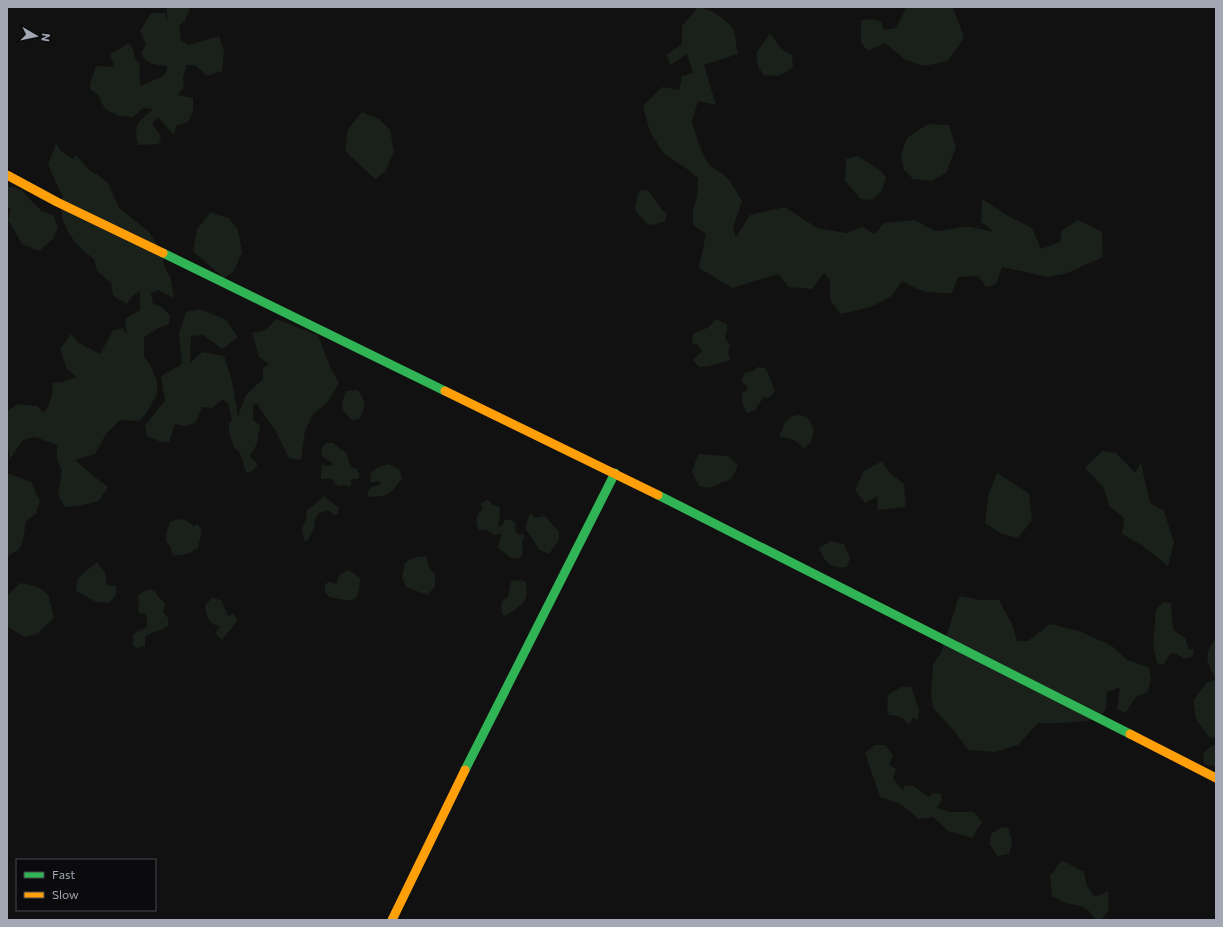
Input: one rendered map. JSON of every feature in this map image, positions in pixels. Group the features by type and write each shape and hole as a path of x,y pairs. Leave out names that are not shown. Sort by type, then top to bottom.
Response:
{"street":[{"path":"7,175 64,206 615,473 1216,778"},
{"path":"392,920 465,769 615,473"}],"shaded area":[{"path":"166,7 191,7 184,22 179,26 181,40 189,45 219,36 224,50 222,71 207,76 195,65 187,65 183,77 184,87 177,95 193,98 193,111 188,122 176,126 174,135 158,117 152,123 161,137 159,144 138,145 136,132 138,124 153,109 143,108 133,117 119,116 105,109 98,95 90,89 90,84 96,66 113,67 114,62 110,58 111,54 129,43 134,51 134,58 140,64 139,74 141,86 163,76 167,71 167,66 149,62 141,53 146,45 140,31 151,13 165,13 168,21"},
{"path":"698,7 712,12 730,25 733,29 738,54 704,65 716,105 698,101 692,122 700,147 709,165 728,178 742,201 733,227 736,237 750,215 785,207 817,228 847,233 862,227 875,234 884,223 915,220 935,231 971,227 994,232 981,222 982,199 1010,217 1032,228 1041,249 1060,242 1062,230 1078,220 1102,232 1103,257 1065,274 1048,277 1002,267 996,284 986,287 978,276 958,277 952,293 926,292 902,281 892,296 871,307 841,314 830,300 830,280 824,273 812,289 789,287 778,274 732,288 699,268 706,234 693,225 693,209 697,197 698,178 664,154 650,132 643,106 662,87 679,90 682,76 693,73 687,54 671,65 666,55 682,44 682,26"},
{"path":"907,7 952,7 964,38 948,61 924,66 906,60 885,43 868,51 861,43 861,20 874,19 882,23 884,30 896,28"},
{"path":"770,33 781,49 792,55 793,67 780,75 764,75 758,67 756,53"},
{"path":"362,112 379,119 390,130 394,152 385,172 375,179 345,151 348,129"},
{"path":"928,124 949,125 956,147 946,173 932,181 913,179 904,170 901,155 907,138"},
{"path":"56,143 61,151 73,159 76,155 90,171 108,183 119,208 149,232 163,255 164,265 171,279 174,298 158,290 151,293 153,304 160,306 170,315 169,324 144,337 144,357 149,363 157,381 157,394 147,412 139,421 120,420 106,434 95,454 75,460 108,487 99,501 79,506 65,507 58,495 62,470 57,460 57,445 35,437 23,440 10,459 7,444 7,411 18,404 37,406 44,413 51,398 52,383 62,382 77,377 67,369 60,349 71,334 79,343 100,354 113,330 123,328 127,335 125,319 140,310 140,291 132,296 127,304 113,296 111,283 97,271 94,259 80,247 68,232 62,216 63,197 48,165"},
{"path":"858,156 880,170 886,178 881,192 872,200 861,199 845,181 846,159"},
{"path":"7,186 22,190 42,211 53,215 58,227 53,239 39,251 22,244 8,220 11,209 7,207"},
{"path":"642,190 648,190 662,210 667,214 665,221 653,225 647,224 635,210 638,193"},
{"path":"211,212 228,218 238,229 242,252 234,271 224,278 193,251 197,229"},
{"path":"201,309 226,320 238,337 222,349 203,335 191,336 190,363 202,352 224,356 232,381 238,416 246,395 263,379 263,368 269,364 259,357 252,333 266,330 276,319 318,335 331,369 339,383 328,402 313,414 305,431 301,460 289,458 276,432 257,404 253,405 253,420 260,425 257,444 250,456 257,463 257,466 250,473 246,472 240,453 234,447 229,433 229,424 232,420 228,403 223,399 212,408 202,407 196,423 184,426 175,424 169,442 161,442 147,436 145,425 165,401 161,376 182,364 179,333 186,312"},
{"path":"716,319 727,324 725,337 730,346 728,353 731,360 699,367 693,360 702,351 697,344 692,345 693,334 709,327"},
{"path":"758,367 765,368 775,390 771,397 763,398 755,410 747,413 742,402 742,393 747,391 747,387 741,380 745,373 753,371"},
{"path":"358,390 363,398 364,407 359,419 352,420 343,410 342,404 346,391"},
{"path":"799,415 807,417 814,429 811,442 803,449 799,443 779,437 786,422 794,416"},
{"path":"327,443 333,443 346,452 351,467 357,469 360,476 358,479 353,479 350,481 352,484 349,487 343,484 341,486 336,485 333,480 329,478 321,479 321,466 331,466 333,464 322,456 321,448"},
{"path":"1102,451 1116,453 1135,473 1141,463 1150,503 1164,511 1174,543 1168,566 1143,546 1122,534 1124,518 1109,506 1104,488 1085,468"},
{"path":"698,454 728,456 738,466 731,479 709,488 699,486 692,472"},
{"path":"882,461 890,473 904,484 906,507 878,510 878,496 865,503 855,490 864,471"},
{"path":"388,464 399,469 402,478 389,494 369,497 367,493 371,487 379,485 381,482 376,481 373,483 370,481 371,472"},
{"path":"997,473 1029,493 1032,520 1018,538 1000,533 985,523 989,493"},
{"path":"10,474 31,482 40,501 36,514 26,521 24,538 21,546 7,557 7,475"},
{"path":"325,496 339,508 338,514 333,515 329,511 318,514 314,528 308,540 304,541 302,528 306,520 307,510"},
{"path":"488,500 494,506 499,506 500,511 498,527 503,525 504,520 510,520 515,523 516,532 519,535 523,534 525,538 522,540 523,552 520,558 511,558 497,547 502,534 494,535 486,530 479,530 477,519 478,514 482,509 481,503"},
{"path":"530,513 535,518 545,516 559,532 559,540 549,554 540,550 525,528"},
{"path":"178,519 185,520 194,526 197,524 202,530 198,548 188,554 173,556 171,548 166,541 167,531 170,522"},
{"path":"830,541 844,544 850,558 847,567 841,568 832,566 823,557 819,548"},
{"path":"426,556 429,567 435,574 435,587 427,595 406,587 402,577 405,563 412,558"},
{"path":"97,562 105,573 107,585 116,586 116,595 109,603 96,602 76,591 78,578"},
{"path":"349,570 360,578 356,597 352,600 343,600 329,597 325,592 325,585 329,581 336,584 340,575"},
{"path":"518,580 526,582 527,589 525,599 520,606 505,616 502,614 501,605 503,599 508,597 511,581"},
{"path":"20,583 36,586 48,594 54,618 37,634 25,637 9,628 7,622 7,596"},
{"path":"150,589 156,592 158,597 165,603 163,612 168,618 168,626 145,637 145,646 137,648 133,646 133,636 138,631 147,627 147,619 145,614 138,613 139,605 137,597"},
{"path":"959,596 981,600 999,600 1012,624 1017,641 1028,641 1050,624 1079,631 1112,646 1127,660 1149,667 1151,679 1148,692 1136,697 1125,713 1117,709 1120,687 1107,692 1106,709 1099,719 1038,723 1018,745 995,752 968,750 955,732 933,708 931,694 933,664 941,653"},
{"path":"212,598 221,600 228,616 233,614 237,619 222,641 215,633 220,626 210,622 206,612 205,605"},
{"path":"1163,602 1171,603 1174,630 1185,638 1189,649 1194,649 1193,656 1184,659 1173,653 1168,656 1163,665 1157,663 1153,645 1156,610"},
{"path":"1216,638 1216,679 1207,658 1209,648"},
{"path":"1216,680 1216,738 1209,737 1196,719 1193,701 1207,682"},
{"path":"901,687 911,687 919,709 918,720 913,717 909,725 900,717 889,715 887,708 888,695"},
{"path":"1216,744 1216,765 1210,766 1204,764 1203,753 1211,746"},
{"path":"875,745 885,745 893,756 889,765 896,769 893,778 903,791 904,786 914,786 928,797 933,793 941,794 942,800 937,808 951,812 974,812 982,822 972,838 948,831 933,817 919,819 900,804 880,797 865,753"},
{"path":"1002,827 1008,828 1011,838 1011,847 1009,854 997,856 989,843 992,833"},
{"path":"1062,860 1084,872 1087,886 1095,897 1108,891 1109,910 1101,920 1096,920 1089,911 1082,906 1065,903 1052,896 1050,876"}],"traffic: fast":[{"path":"163,253 445,391"},
{"path":"465,770 615,473"},
{"path":"658,495 1130,734"}],"traffic: slow":[{"path":"7,175 57,202 163,253"},
{"path":"445,391 658,495"},
{"path":"1130,734 1216,778"},
{"path":"392,920 465,770"}]}
